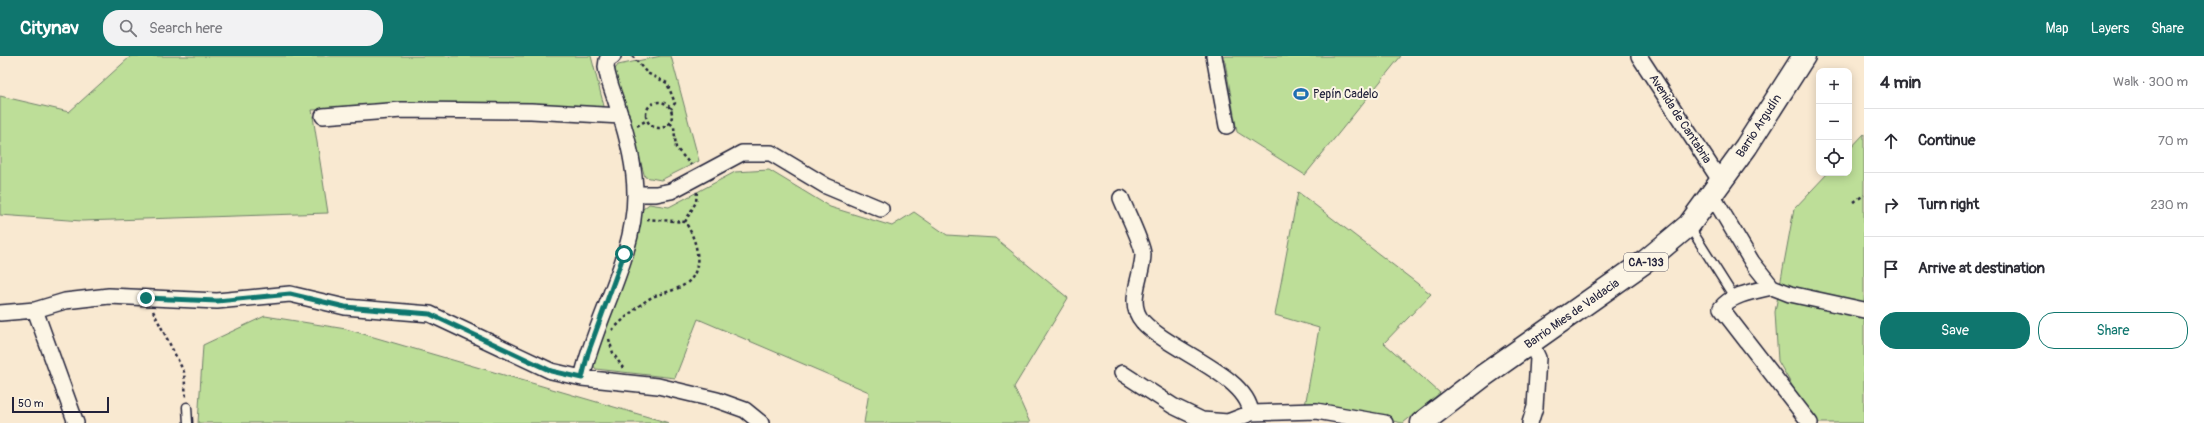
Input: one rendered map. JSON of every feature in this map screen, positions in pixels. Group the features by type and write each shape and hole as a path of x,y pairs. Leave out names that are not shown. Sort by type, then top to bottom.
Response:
{"main road":[{"name":"Barrio Argudín","path":"1716,188 1804,56"},
{"name":"Barrio Mies de Valdacia","path":"1422,423 1646,261 1689,225 1716,188"}],"street":[{"path":"582,378 588,353 632,231 634,216 635,194 631,156 606,67 607,60 613,56"},
{"path":"1214,56 1227,126"},
{"name":"Avenida de Cantabria","path":"1639,56 1716,188 1752,262 1772,287"},
{"path":"323,116 402,110 531,111 621,116"},
{"path":"635,194 656,194 672,191 742,152 771,153 826,186 881,210"},
{"path":"1121,198 1143,254 1135,292 1136,310 1142,321 1165,341 1226,377 1241,389 1250,403 1251,413"},
{"path":"1810,423 1721,308 1726,301 1772,287 1790,294 1864,310"},
{"path":"0,313 35,310 65,301 109,296 217,301 290,294 345,307 430,314 551,371 582,378 658,386 717,400 745,410 761,423"},
{"path":"35,310 76,423"},
{"path":"1530,423 1535,407 1538,358 1531,343"},
{"path":"1122,373 1173,406 1202,420 1228,422 1251,413 1316,411 1385,423"}],"lane":[{"path":"1689,225 1734,298"},
{"path":"187,407 188,423"}],"path":[{"path":"632,56 647,73 667,83 675,103 671,109 672,119 666,126 658,128 653,127 647,120 646,111 648,107 655,102 665,102 671,109"},
{"path":"1854,202 1864,195"},
{"path":"633,384 613,353 607,334 648,300 683,286 690,280 698,255 692,233 685,222 667,222 634,216"},
{"path":"146,298 184,372 187,407"}],"green space":[{"path":"131,56 591,56 605,110 462,104 312,110 328,213 82,221 0,215 0,96 69,112"},
{"path":"661,56 671,56 699,161 661,180 645,177 613,72 618,65"},
{"name":"Pepín Cadelo","path":"1224,56 1401,56 1305,175 1237,132"},
{"path":"1864,134 1864,423 1819,423 1805,408 1778,361 1775,312 1794,209 1825,176 1852,176 1852,147"},
{"path":"769,170 830,207 892,226 914,212 947,235 995,238 1068,298 1014,387 1030,423 864,423 869,392 698,319 675,378 596,369 592,364 635,249 642,210 649,204 669,207 735,172"},
{"path":"1298,192 1431,294 1384,343 1440,393 1403,423 1305,406 1319,328 1275,315"},
{"path":"265,316 346,329 669,423 198,423 203,345"}],"place":[{"name":"Pepín Cadelo","path":"1301,94"}],"route":[{"path":"146,298 217,301 290,294 345,307 430,314 551,371 582,378 588,353 624,254"}]}
